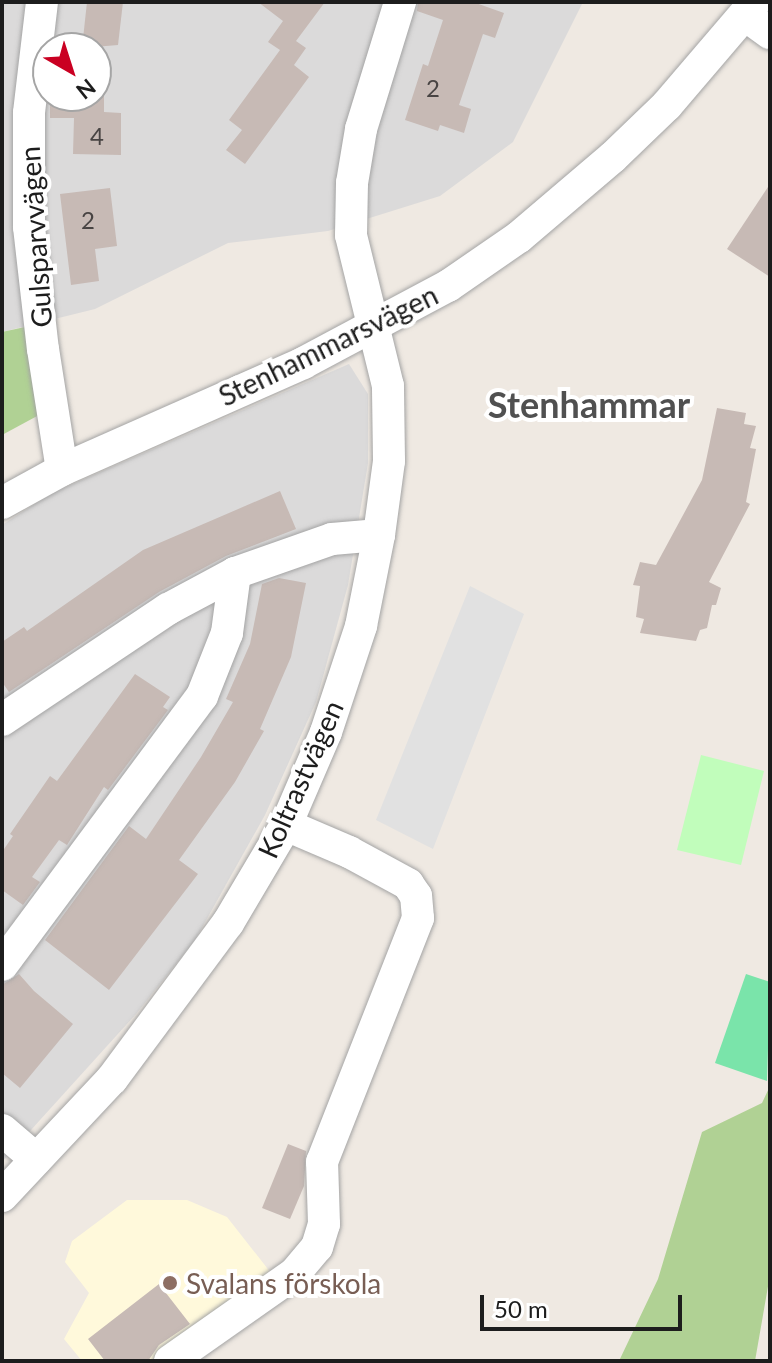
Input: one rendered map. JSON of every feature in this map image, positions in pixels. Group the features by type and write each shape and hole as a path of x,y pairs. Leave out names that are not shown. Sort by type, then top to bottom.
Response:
{"street":[{"name":"Gulsparvvägen","path":"42,2 29,113 29,227 43,349 62,470"},
{"name":"Koltrastvägen","path":"2,1196 112,1079 228,923 286,825 326,732 361,626 379,535 389,461 388,386 351,235 352,183 361,129 400,2"},
{"name":"Stenhammarsvägen","path":"2,503 62,470 376,327 448,286 575,192 757,17"},
{"path":"2,720 168,609 235,573 332,539 379,535"},
{"path":"2,965 202,696 227,633 235,573"},
{"path":"170,1361 295,1273 317,1247 324,1224 326,1191 322,1162 418,918 416,896 408,884 349,852 286,825"},
{"path":"2,1130 36,1159"}],"shaded area":[{"path":"2,2 583,2 513,142 440,196 328,231 228,243 95,309 2,332"},
{"path":"349,364 368,394 368,463 348,585 316,702 265,815 195,940 136,1014 2,1162 2,525 52,493"},
{"path":"470,586 524,614 433,849 376,820"},
{"name":"Svalans förskola","path":"127,1200 187,1200 227,1217 271,1273 154,1361 82,1361 64,1339 89,1293 65,1262 72,1241"}],"green space":[{"path":"25,327 39,415 2,435 2,332"},
{"path":"701,755 764,771 741,865 677,850"},
{"path":"746,974 770,982 767,1081 715,1063"},
{"path":"770,1086 770,1275 755,1361 619,1361 658,1279 702,1132 762,1103"}],"building":[{"path":"87,2 123,2 118,45 112,46 112,32 84,32"},
{"path":"258,2 325,2 296,41 306,48 294,65 309,77 245,164 226,150 242,130 229,120 280,50 268,42 283,21"},
{"path":"418,2 473,2 504,13 495,38 483,34 459,105 471,109 464,133 440,125 438,131 405,120 423,64 428,66 443,20 417,11"},
{"path":"50,112 121,113 121,155 73,154 74,118 50,118"},
{"path":"770,184 770,277 727,249"},
{"path":"110,188 117,246 95,249 99,281 71,285 60,194"},
{"path":"717,408 746,413 744,424 756,426 750,448 756,449 746,502 750,504 709,582 721,588 716,605 712,605 707,628 700,630 696,641 640,633 644,619 636,617 640,586 633,585 640,562 656,565 702,480"},
{"path":"280,491 296,529 226,556 159,592 9,692 2,682 2,642 24,627 27,631 143,550"},
{"path":"279,578 306,583 291,657 260,729 264,731 235,782 179,860 198,874 109,990 45,940 129,826 146,839 201,757 233,702 226,699 250,644 262,584"},
{"path":"135,674 170,697 163,707 168,710 108,790 104,787 67,845 59,840 32,877 40,882 23,905 2,890 2,852 13,836 10,834 50,776 57,781"},
{"path":"19,974 73,1024 20,1088 2,1073 2,985"},
{"path":"288,1144 306,1151 304,1186 290,1219 262,1208"},
{"path":"159,1284 190,1324 159,1345 148,1361 105,1361 88,1339"}],"place":[{"name":"Svalans förskola","path":"170,1283"}],"district":[{"name":"Stenhammar","path":"589,405"}]}
